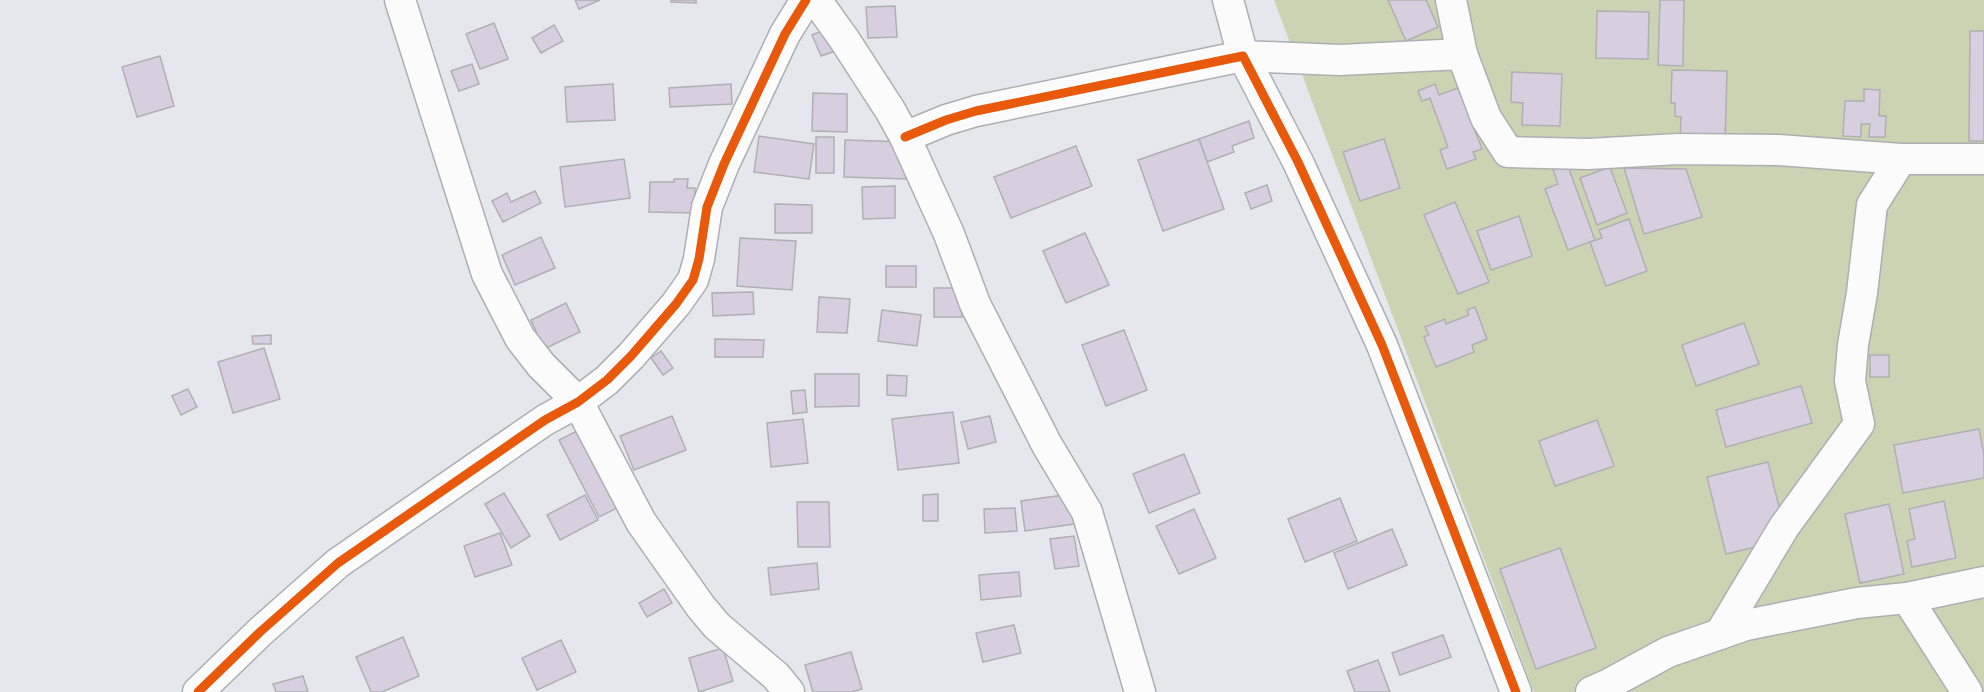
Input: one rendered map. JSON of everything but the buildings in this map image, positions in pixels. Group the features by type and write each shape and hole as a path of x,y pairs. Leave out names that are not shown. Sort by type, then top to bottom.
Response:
{"street":[{"path":"400,0 487,274 520,338 541,365 578,402 641,522 700,608 717,626 776,676 789,692"},
{"path":"198,692 260,632 338,563 545,420 578,402 607,380 632,356 693,280 699,259 707,207 724,164 785,34 806,0"},
{"path":"816,0 844,39 905,137 949,234 975,304 1047,445 1087,512 1140,692"},
{"path":"1228,0 1243,56 1298,162 1382,345 1516,692"},
{"path":"1451,0 1462,54 1486,118 1508,152 1588,154 1678,149 1778,150 1901,159 1984,159"},
{"path":"905,137 946,120 976,111 1243,56 1340,60 1462,54"},
{"path":"1720,634 1784,527 1859,424 1850,381 1872,205 1901,159"},
{"path":"1591,692 1668,652 1746,626 1846,605 1907,598 1984,582"},
{"path":"1907,598 1967,692"}],"green space":[{"path":"1274,0 1984,0 1984,692 1534,692"}],"cycle path":[{"path":"198,692 260,632 338,563 545,420 578,402 607,380 631,356 676,304 693,280 699,259 707,207 724,164 785,34 806,0"},
{"path":"905,137 946,120 976,111 1243,56 1298,162 1382,345 1516,692"}]}
